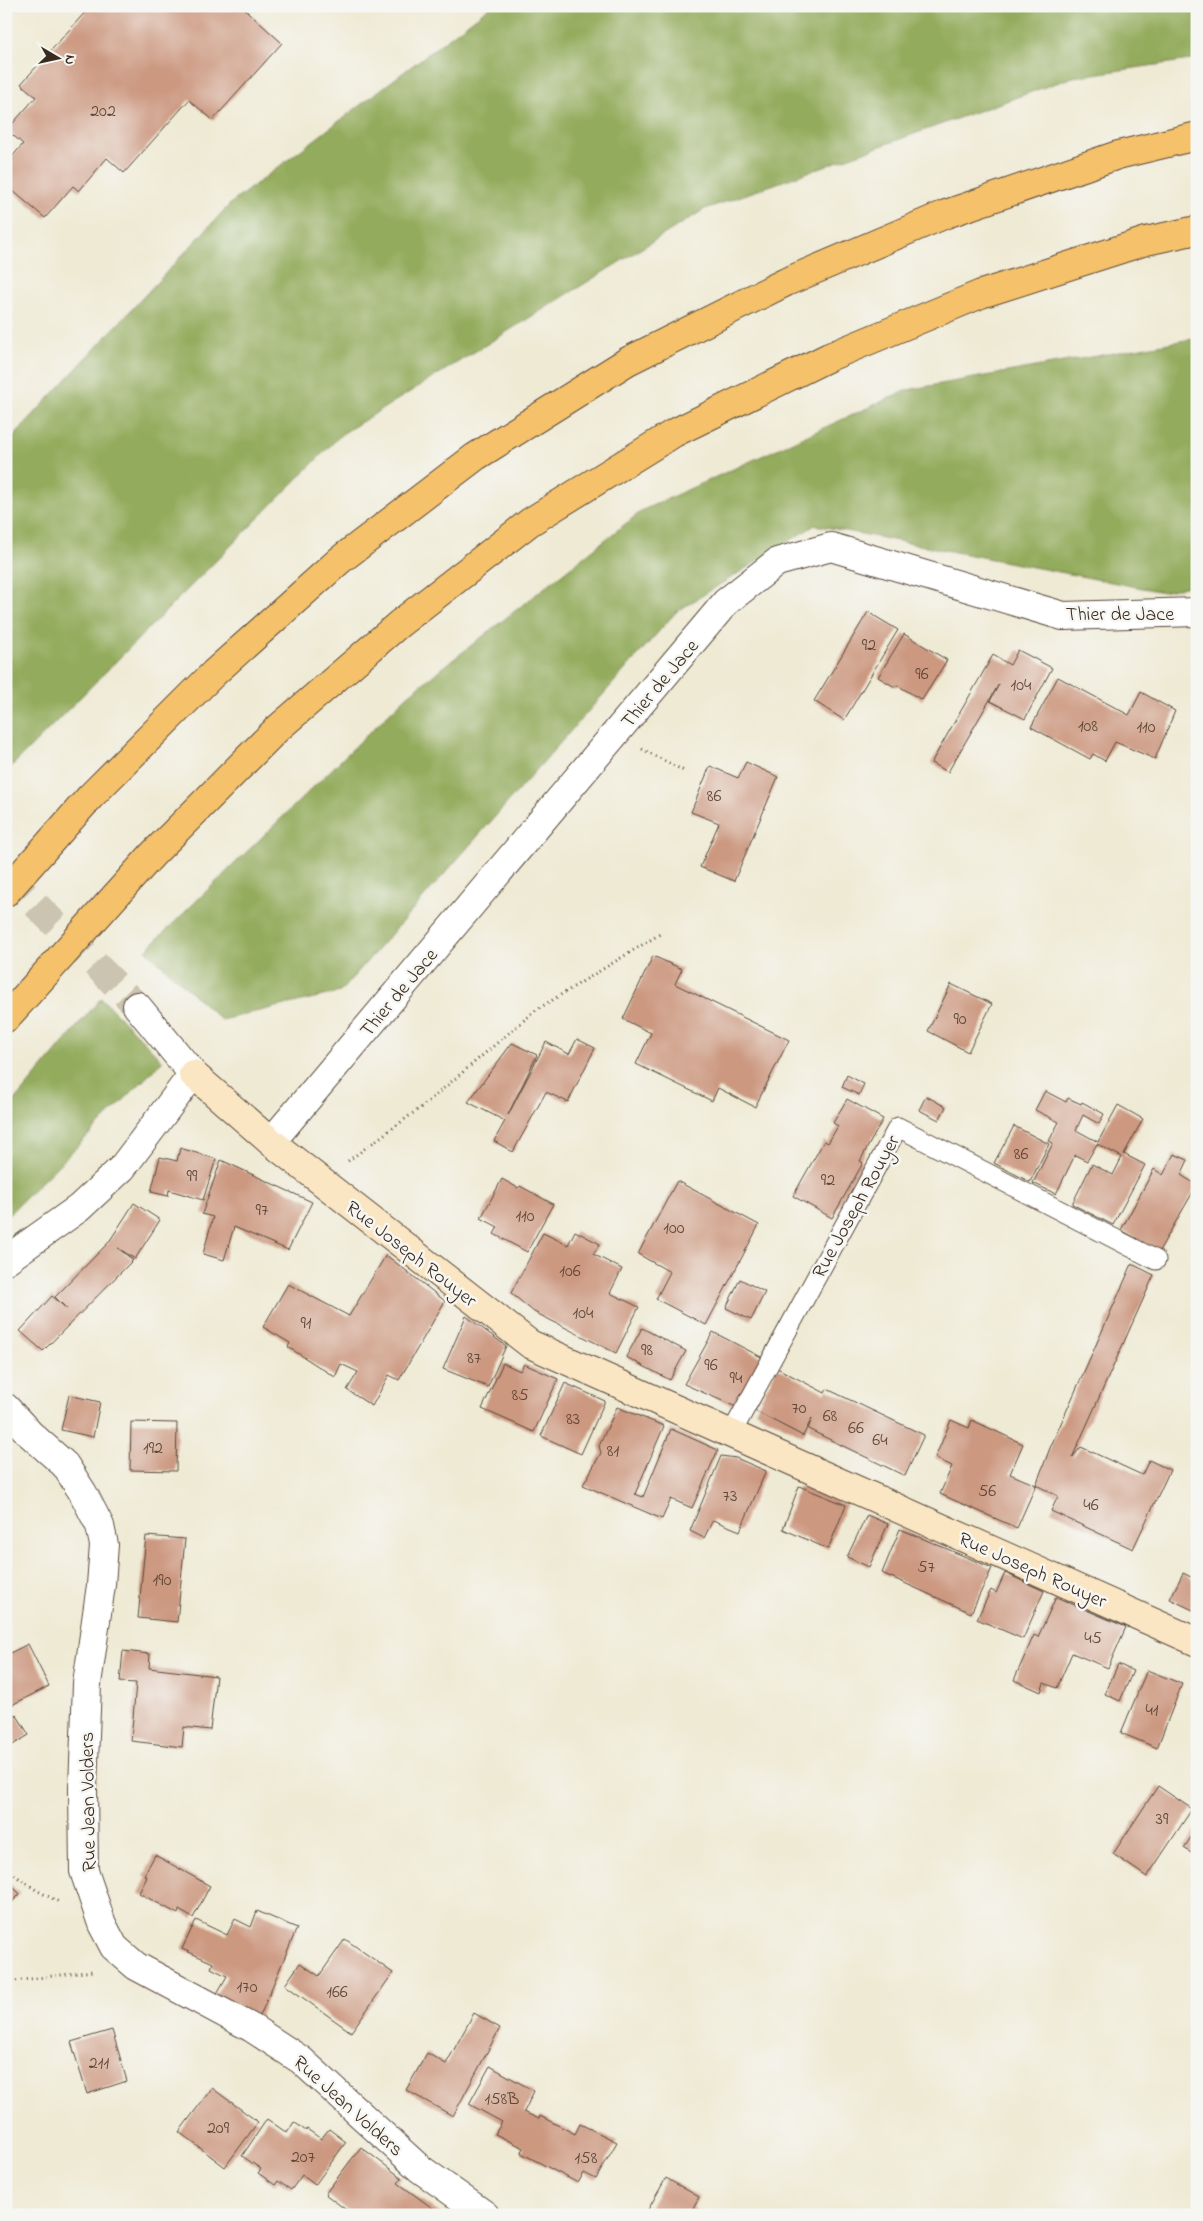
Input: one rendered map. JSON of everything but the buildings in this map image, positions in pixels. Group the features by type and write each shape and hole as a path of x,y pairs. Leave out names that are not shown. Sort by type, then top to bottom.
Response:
{"highway":[{"path":"6,892 90,797 214,673 340,560 475,456 628,361 786,282 946,214 1118,156 1197,136"},
{"path":"6,1018 152,855 276,730 399,624 530,522 674,433 829,357 980,294 1146,242 1197,230"}],"street":[{"name":"Thier de Jace","path":"271,1142 726,602 777,562 831,547 1063,616 1197,612"},
{"name":"Rue Joseph Rouyer","path":"137,1006 193,1074 271,1142 530,1344 1197,1642"},
{"path":"6,1260 79,1208 122,1168 193,1074"},
{"name":"Rue Jean Volders","path":"6,1408 30,1434 64,1465 83,1493 100,1526 104,1545 101,1585 88,1684 83,1788 84,1871 102,1924 114,1948 136,1966 252,2028 301,2060 419,2168 486,2215"}],"lane":[{"name":"Rue Joseph Rouyer","path":"731,1434 898,1127 1156,1260"}],"path":[{"path":"615,734 684,771"},
{"path":"321,1181 424,1105 536,1010 660,934"},
{"path":"6,1870 36,1890 102,1924"},
{"path":"6,1982 136,1966"}],"green space":[{"path":"491,6 1197,6 1197,59 1073,77 705,209 342,434 6,772 6,444 231,203"},
{"path":"1197,338 1197,584 1163,592 815,525 676,612 340,992 221,1020 146,950 407,696 643,510 907,390"},
{"path":"101,998 163,1061 6,1217 6,1111"}],"tunnel":[{"path":"6,875 137,1006"}]}
